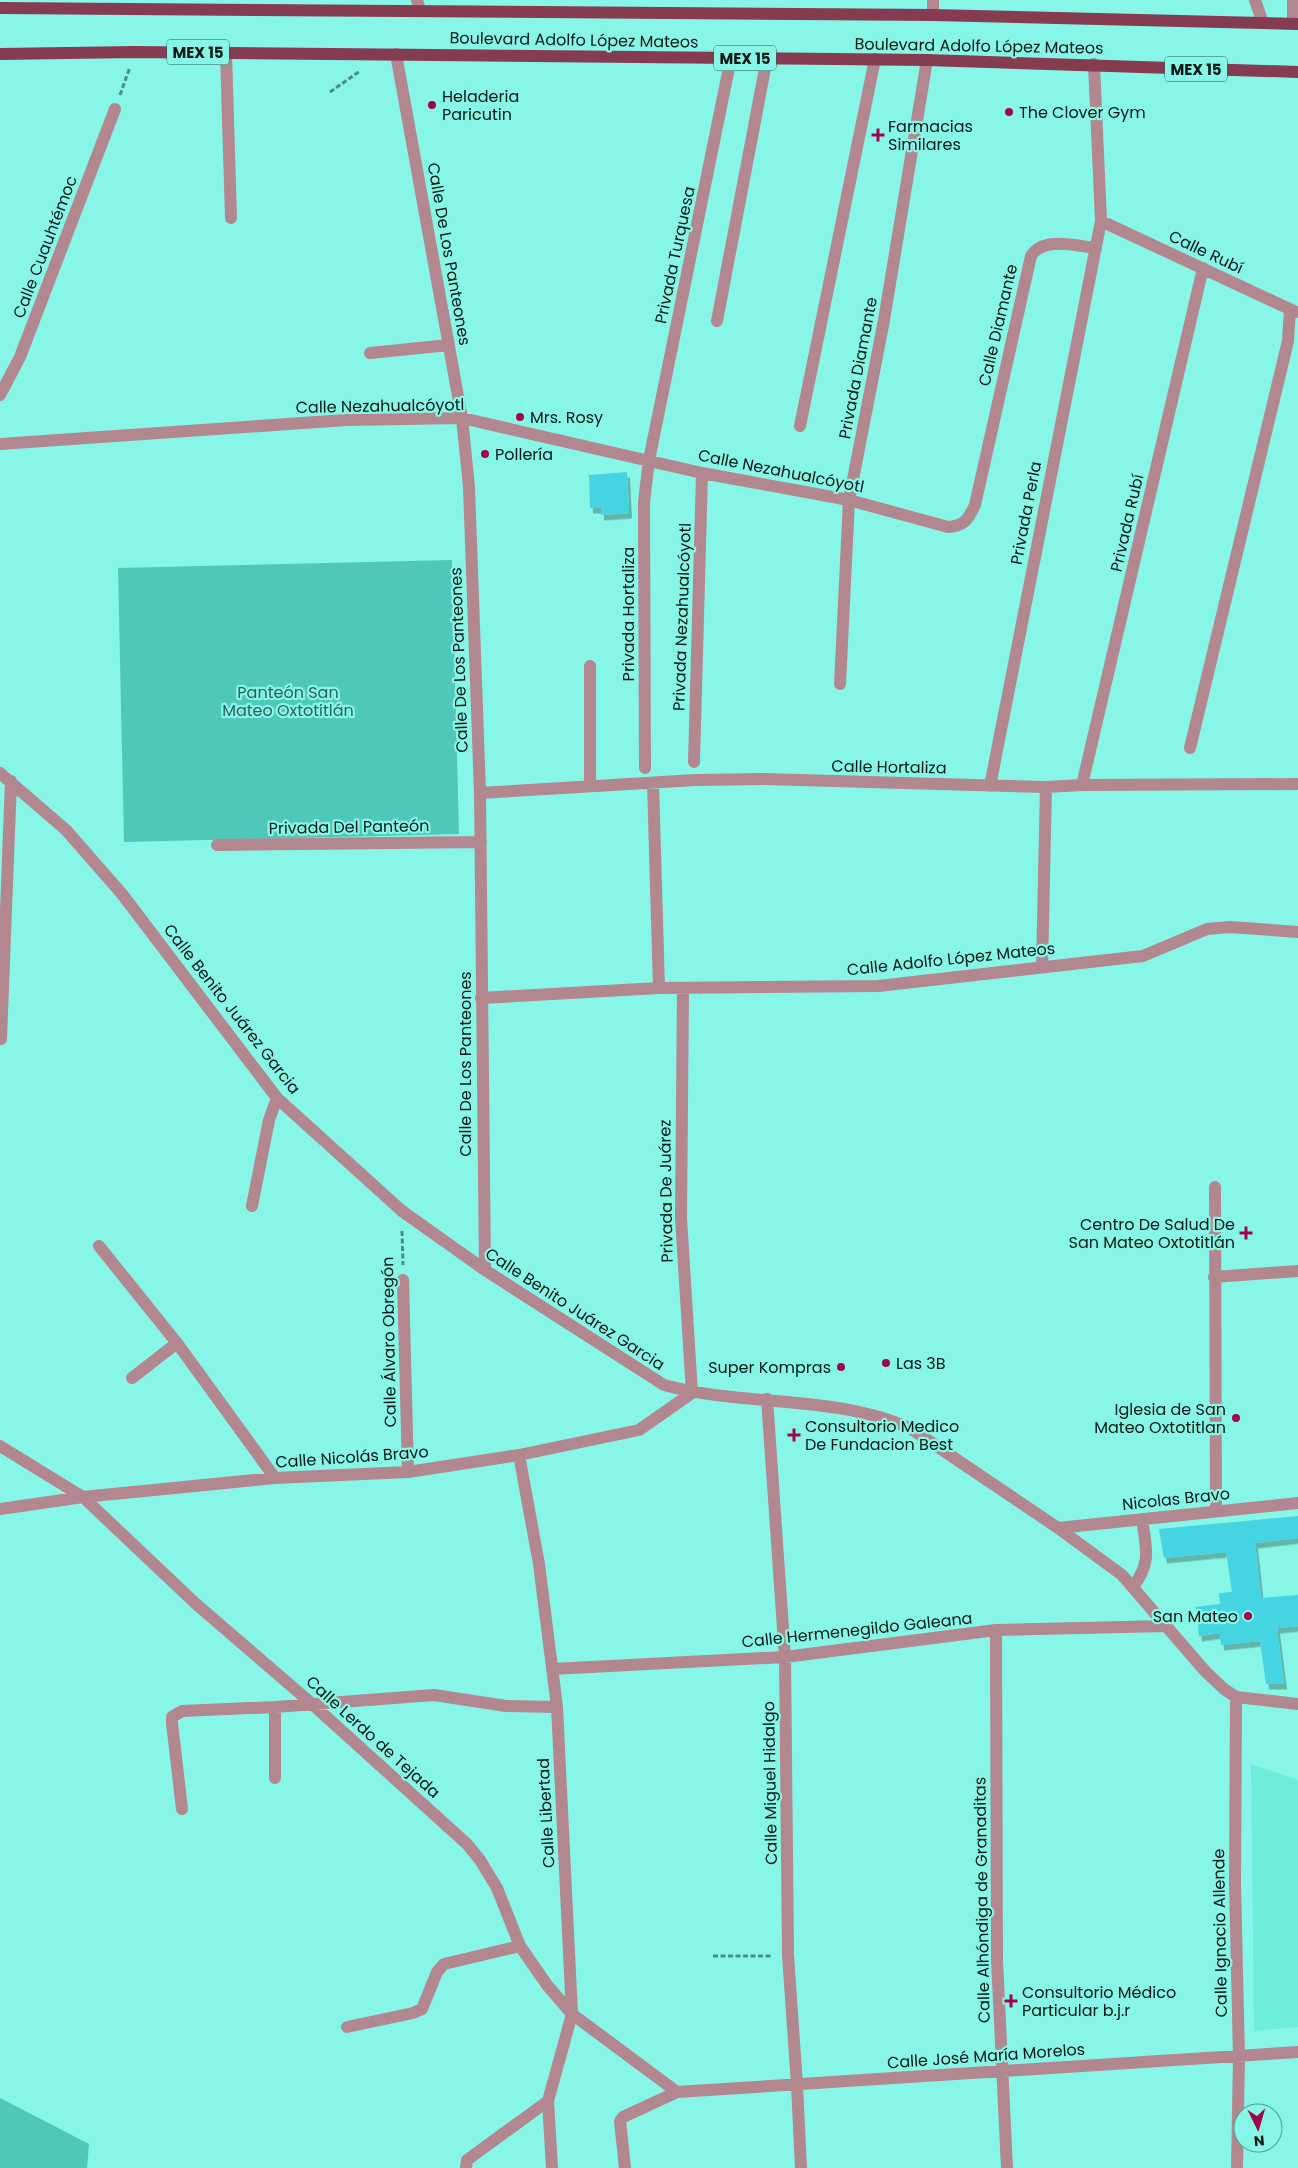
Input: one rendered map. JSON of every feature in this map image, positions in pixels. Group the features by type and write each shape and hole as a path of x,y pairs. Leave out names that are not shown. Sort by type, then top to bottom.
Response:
{"main road":[{"name":"Boulevard Adolfo López Mateos","path":"0,8 27,4 135,4 271,12 418,5 1296,24"},
{"name":"Boulevard Adolfo López Mateos","path":"0,54 136,52 875,59 1094,64 1256,72 1298,72"}],"street":[{"path":"932,0 933,15"},
{"path":"1255,0 1263,23"},
{"path":"1293,0 1296,24"},
{"path":"226,53 231,218"},
{"name":"Calle De Los Panteones","path":"389,54 449,344 462,418 469,487 480,793 485,1270"},
{"name":"Privada Turquesa","path":"649,460 731,58"},
{"path":"717,322 767,58"},
{"path":"800,426 875,59"},
{"name":"Privada Diamante","path":"840,684 849,500 884,320 927,60"},
{"path":"1094,64 1100,221 1096,248"},
{"name":"Calle Cuauhtémoc","path":"0,395 20,357 115,109"},
{"name":"Calle Rubí","path":"1100,221 1294,311"},
{"name":"Calle Diamante","path":"959,526 966,522 975,506 1031,256 1035,250 1052,244 1096,248"},
{"name":"Privada Perla","path":"990,786 1096,248"},
{"name":"Privada Rubí","path":"1082,784 1203,268"},
{"path":"1190,748 1294,311"},
{"path":"370,353 449,344"},
{"name":"Calle Nezahualcóyotl","path":"0,444 346,420 462,418 702,473 849,500 948,527 959,526"},
{"name":"Privada Hortaliza","path":"645,768 644,502 649,460"},
{"name":"Privada Nezahualcóyotl","path":"694,762 702,473"},
{"path":"590,666 590,785"},
{"name":"Calle Benito Juárez Garcia","path":"0,774 12,781 66,830 122,894 277,1098 402,1211 485,1270 664,1385 692,1393 766,1399 854,1410 910,1428 1058,1528 1122,1575 1205,1671 1236,1697"},
{"name":"Calle Hortaliza","path":"480,793 590,785 764,779 1046,787 1082,784 1298,784"},
{"path":"1,1039 12,781"},
{"path":"653,783 659,988"},
{"path":"1042,967 1046,787"},
{"name":"Privada Del Panteón","path":"217,845 481,842"},
{"name":"Calle Adolfo López Mateos","path":"481,998 659,988 878,986 1143,956 1207,929 1230,927 1298,932"},
{"name":"Privada De Juárez","path":"683,988 681,1218 692,1393"},
{"path":"252,1206 269,1120 277,1098"},
{"path":"1216,1187 1214,1277 1216,1511"},
{"path":"99,1246 178,1343 275,1478"},
{"path":"1214,1277 1298,1271"},
{"name":"Calle Álvaro Obregón","path":"403,1280 408,1472"},
{"path":"132,1378 178,1343"},
{"name":"Calle Nicolás Bravo","path":"0,1509 83,1497 275,1478 408,1472 519,1456 639,1430 692,1393"},
{"name":"Calle Miguel Hidalgo","path":"766,1399 785,1657 788,1955 798,2086 801,2168"},
{"name":"Calle Lerdo de Tejada","path":"0,1446 83,1497 195,1603 311,1703 467,1844 480,1860 497,1888 520,1946 547,1985 572,2014 677,2092"},
{"name":"Calle Libertad","path":"519,1456 539,1564 557,1707 572,2014 548,2101 552,2168"},
{"name":"Nicolas Bravo","path":"1058,1528 1298,1503"},
{"path":"1133,1588 1143,1573 1147,1560 1142,1519"},
{"name":"Calle Hermenegildo Galeana","path":"552,1669 785,1657 996,1630 1166,1626"},
{"name":"Calle Alhóndiga de Granaditas","path":"996,1630 997,1960 1008,2168"},
{"path":"182,1810 172,1732 172,1717 177,1713 188,1710 275,1707 434,1695 506,1706 557,1707"},
{"path":"1236,1697 1298,1704"},
{"name":"Calle Ignacio Allende","path":"1236,1697 1234,1884 1239,2057 1237,2168"},
{"path":"275,1707 275,1778"},
{"path":"347,2027 413,2013 422,2009 436,1972 449,1962 520,1946"},
{"name":"Calle José María Morelos","path":"677,2092 798,2086 1298,2052"},
{"path":"625,2168 620,2121 623,2117 677,2092"},
{"path":"456,2168 466,2164 548,2101"}],"path":[{"path":"115,109 136,52"},
{"path":"330,92 389,54"},
{"name":"Calle Álvaro Obregón","path":"402,1211 403,1280"},
{"path":"713,1956 788,1955"}],"shaded area":[{"path":"1251,1764 1298,1780 1298,2027 1254,2031"}],"green space":[{"name":"Panteón San Mateo Oxtotitlán","path":"452,560 459,834 124,842 118,568"},
{"path":"0,2098 89,2144 87,2168 0,2168"}],"building":[{"path":"627,472 629,513 601,515 601,508 590,508 589,475"},
{"path":"1298,1516 1298,1538 1255,1543 1261,1598 1298,1595 1298,1626 1277,1628 1284,1684 1266,1684 1260,1641 1221,1645 1220,1633 1199,1636 1196,1607 1220,1604 1219,1593 1232,1592 1226,1552 1164,1558 1159,1529"}],"place":[{"name":"Heladeria Paricutin","path":"432,105"},
{"name":"The Clover Gym","path":"1009,112"},
{"name":"Farmacias Similares","path":"878,135"},
{"name":"Mrs. Rosy","path":"520,417"},
{"name":"Pollería","path":"485,454"},
{"name":"Centro De Salud De San Mateo Oxtotitlán","path":"1246,1233"},
{"name":"Las 3B","path":"886,1363"},
{"name":"Super Kompras","path":"841,1367"},
{"name":"Iglesia de San Mateo Oxtotitlan","path":"1236,1418"},
{"name":"Consultorio Medico De Fundacion Best","path":"794,1435"},
{"name":"San Mateo","path":"1248,1616"},
{"name":"Consultorio Médico Particular b.j.r","path":"1011,2001"}]}
